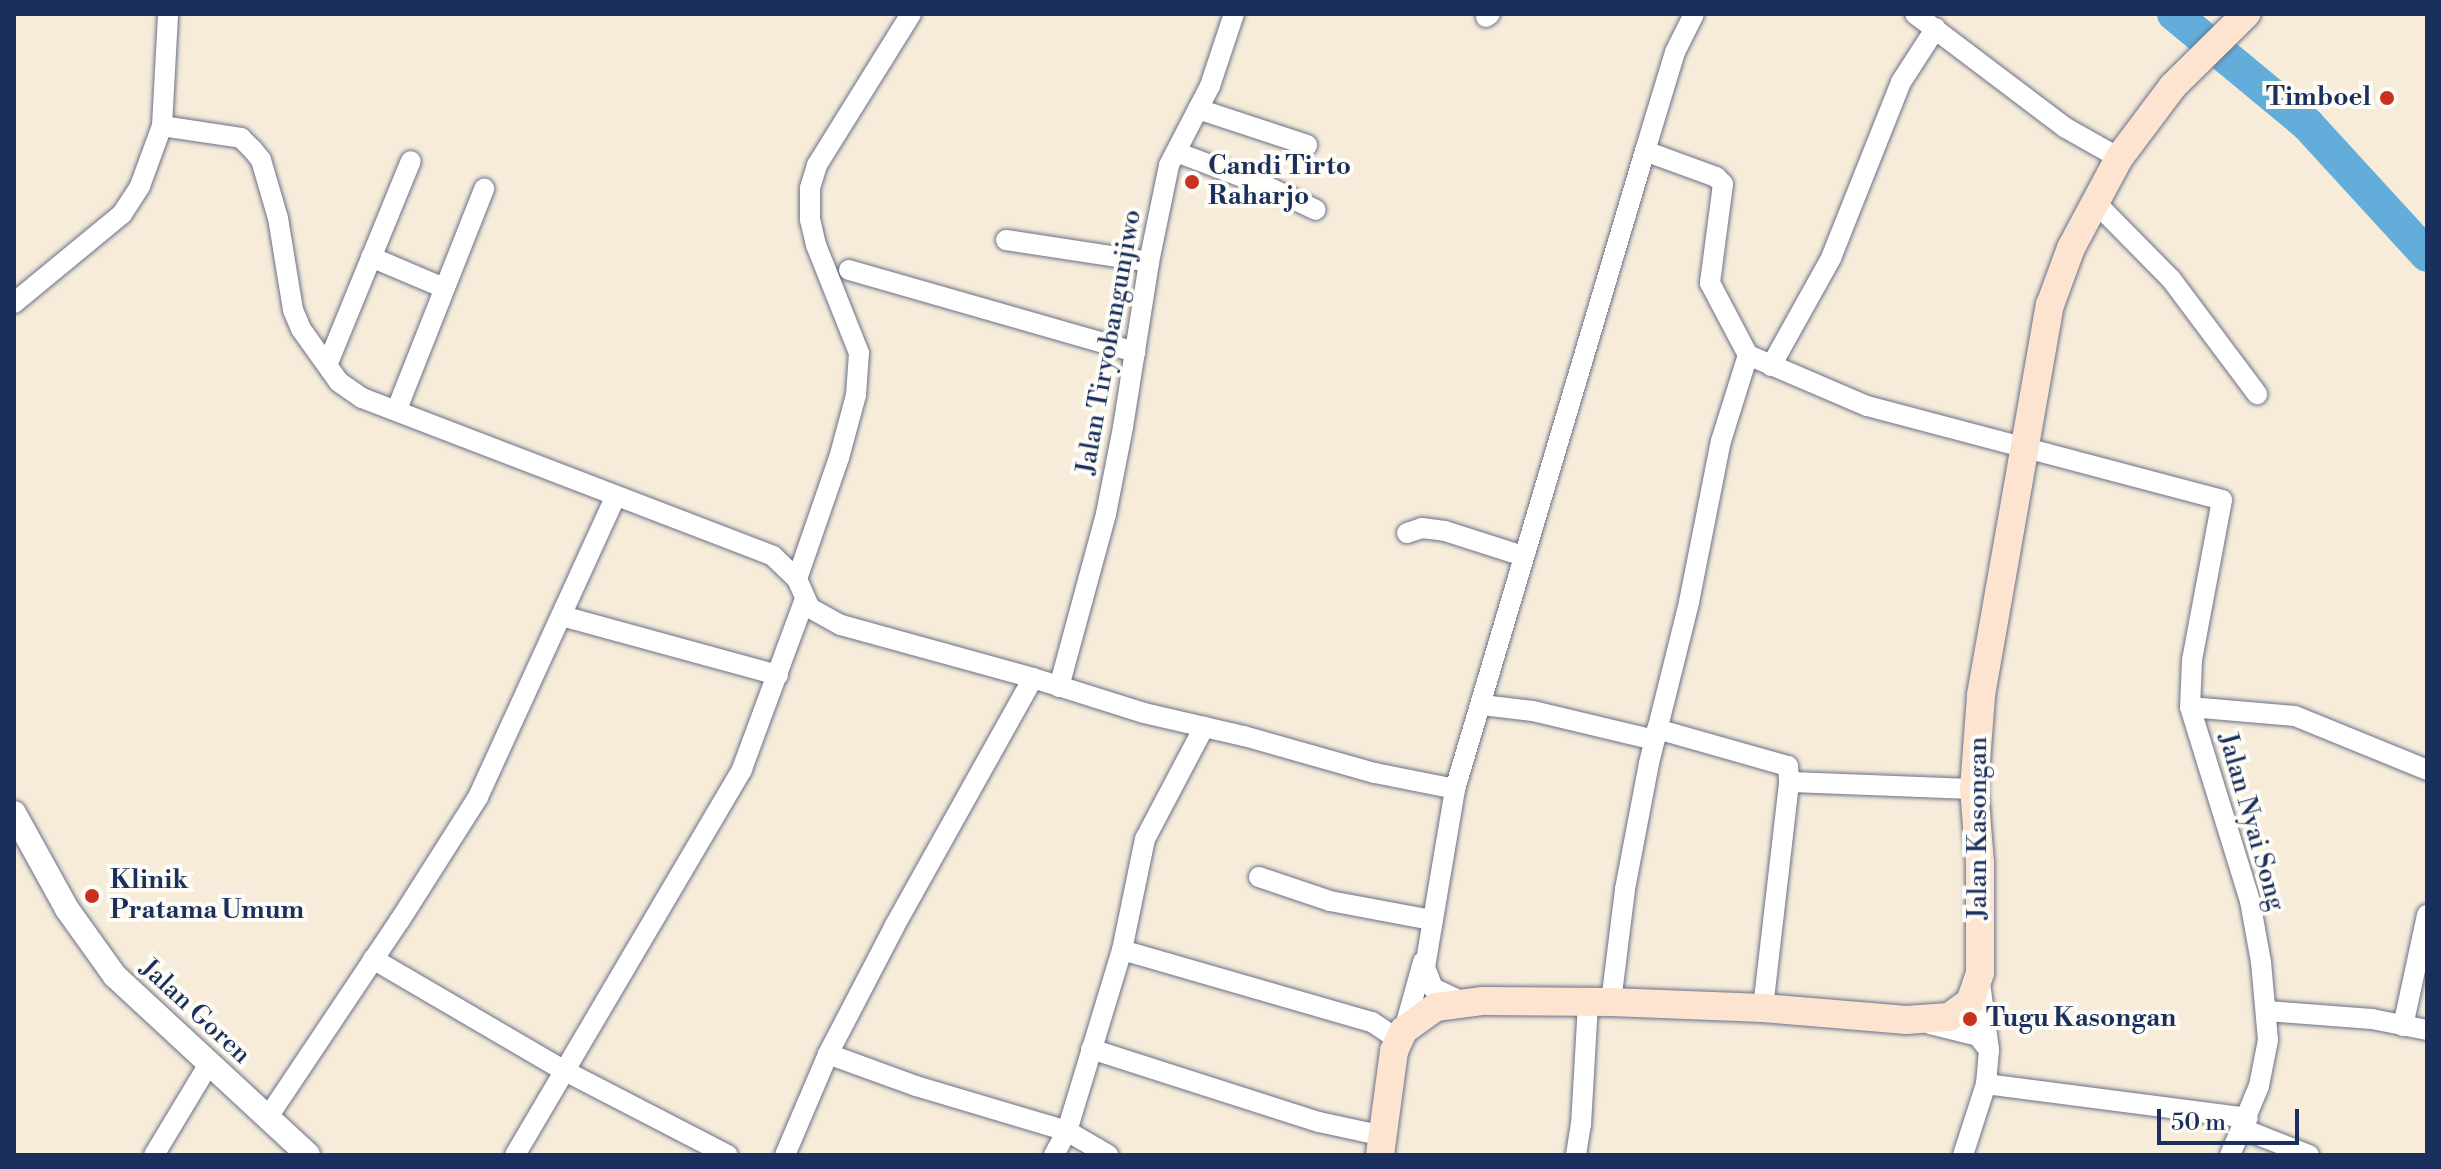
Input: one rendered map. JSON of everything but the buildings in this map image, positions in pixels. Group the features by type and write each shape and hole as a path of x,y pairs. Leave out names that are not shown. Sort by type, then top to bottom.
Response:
{"main road":[{"name":"Jalan Kasongan","path":"1401,1035 1425,1012 1463,1002 1600,1002 1763,1008 1906,1020 1931,1019 1961,1011 1977,988 1980,973 1980,863 1974,789 1986,653 2050,305 2094,201 2119,158 2173,86 2246,14"},
{"path":"1382,1146 1391,1066 1401,1035"}],"street":[{"path":"14,303 122,214 140,186 162,126 168,14"},
{"path":"797,579 839,458 856,395 859,353 816,245 810,220 810,188 817,165 911,14"},
{"name":"Jalan Tiryobangunjiwo","path":"1059,687 1106,514 1149,262 1169,165 1198,109 1229,34 1234,14"},
{"path":"1122,950 1357,1017 1401,1035 1426,950 1455,789 1675,52 1694,14"},
{"path":"1915,14 2066,128 2119,158"},
{"path":"1771,366 1831,258 1901,82 1936,28"},
{"path":"1198,109 1307,145"},
{"path":"162,126 241,138 261,160 278,218 293,310 301,329 339,382 362,398 752,546 773,556 797,579 805,599 819,616 841,625 1375,773 1455,789"},
{"path":"1645,151 1716,177 1723,184 1710,283 1748,355 1867,406 2026,447"},
{"path":"1176,152 1266,186 1316,210"},
{"path":"328,363 411,161"},
{"path":"397,409 484,189"},
{"path":"2094,201 2171,279 2257,394"},
{"path":"1006,240 1149,262"},
{"path":"371,257 444,288"},
{"path":"849,270 1135,352"},
{"path":"1576,1155 1600,1002 1656,734 1689,602 1721,441 1748,355"},
{"name":"Jalan Nyai Song","path":"2026,447 2222,500 2192,660 2190,707 2250,901 2267,1011 2265,1059 2246,1124 2230,1155"},
{"path":"268,1117 478,797 616,496"},
{"path":"1407,533 1422,528 1445,531 1523,556"},
{"path":"515,1155 621,970 742,769 805,599"},
{"path":"562,616 778,675"},
{"path":"785,1155 828,1054 894,927 1033,678"},
{"path":"1482,705 1533,711 1656,734 1788,766 1789,782 1763,1008"},
{"path":"2190,707 2295,716 2427,770"},
{"path":"1054,1155 1067,1131 1122,950 1151,823 1204,727"},
{"path":"1789,782 1974,789"},
{"name":"Jalan Goren","path":"14,813 89,943 130,993 308,1155"},
{"path":"1259,877 1330,901 1432,920"},
{"path":"2403,1026 2427,915"},
{"path":"1426,950 1427,980 1442,995 1463,1002"},
{"path":"373,959 565,1071 728,1155"},
{"path":"1963,1155 1986,1084 1989,1050 1980,973"},
{"path":"2267,1011 2309,1012 2427,1030"},
{"path":"1906,1020 1978,1036 1989,1050"},
{"path":"1091,1049 1319,1122 1382,1146"},
{"path":"828,1054 916,1086 1067,1131 1108,1155"},
{"path":"154,1155 209,1064"},
{"path":"1986,1084 2246,1124 2309,1155"}],"waterway":[{"path":"2174,14 2308,125 2427,255"}],"place":[{"name":"Timboel","path":"2387,98"},
{"name":"Candi Tirto Raharjo","path":"1192,182"},
{"name":"Klinik Pratama Umum","path":"92,896"},
{"name":"Tugu Kasongan","path":"1970,1019"}]}
